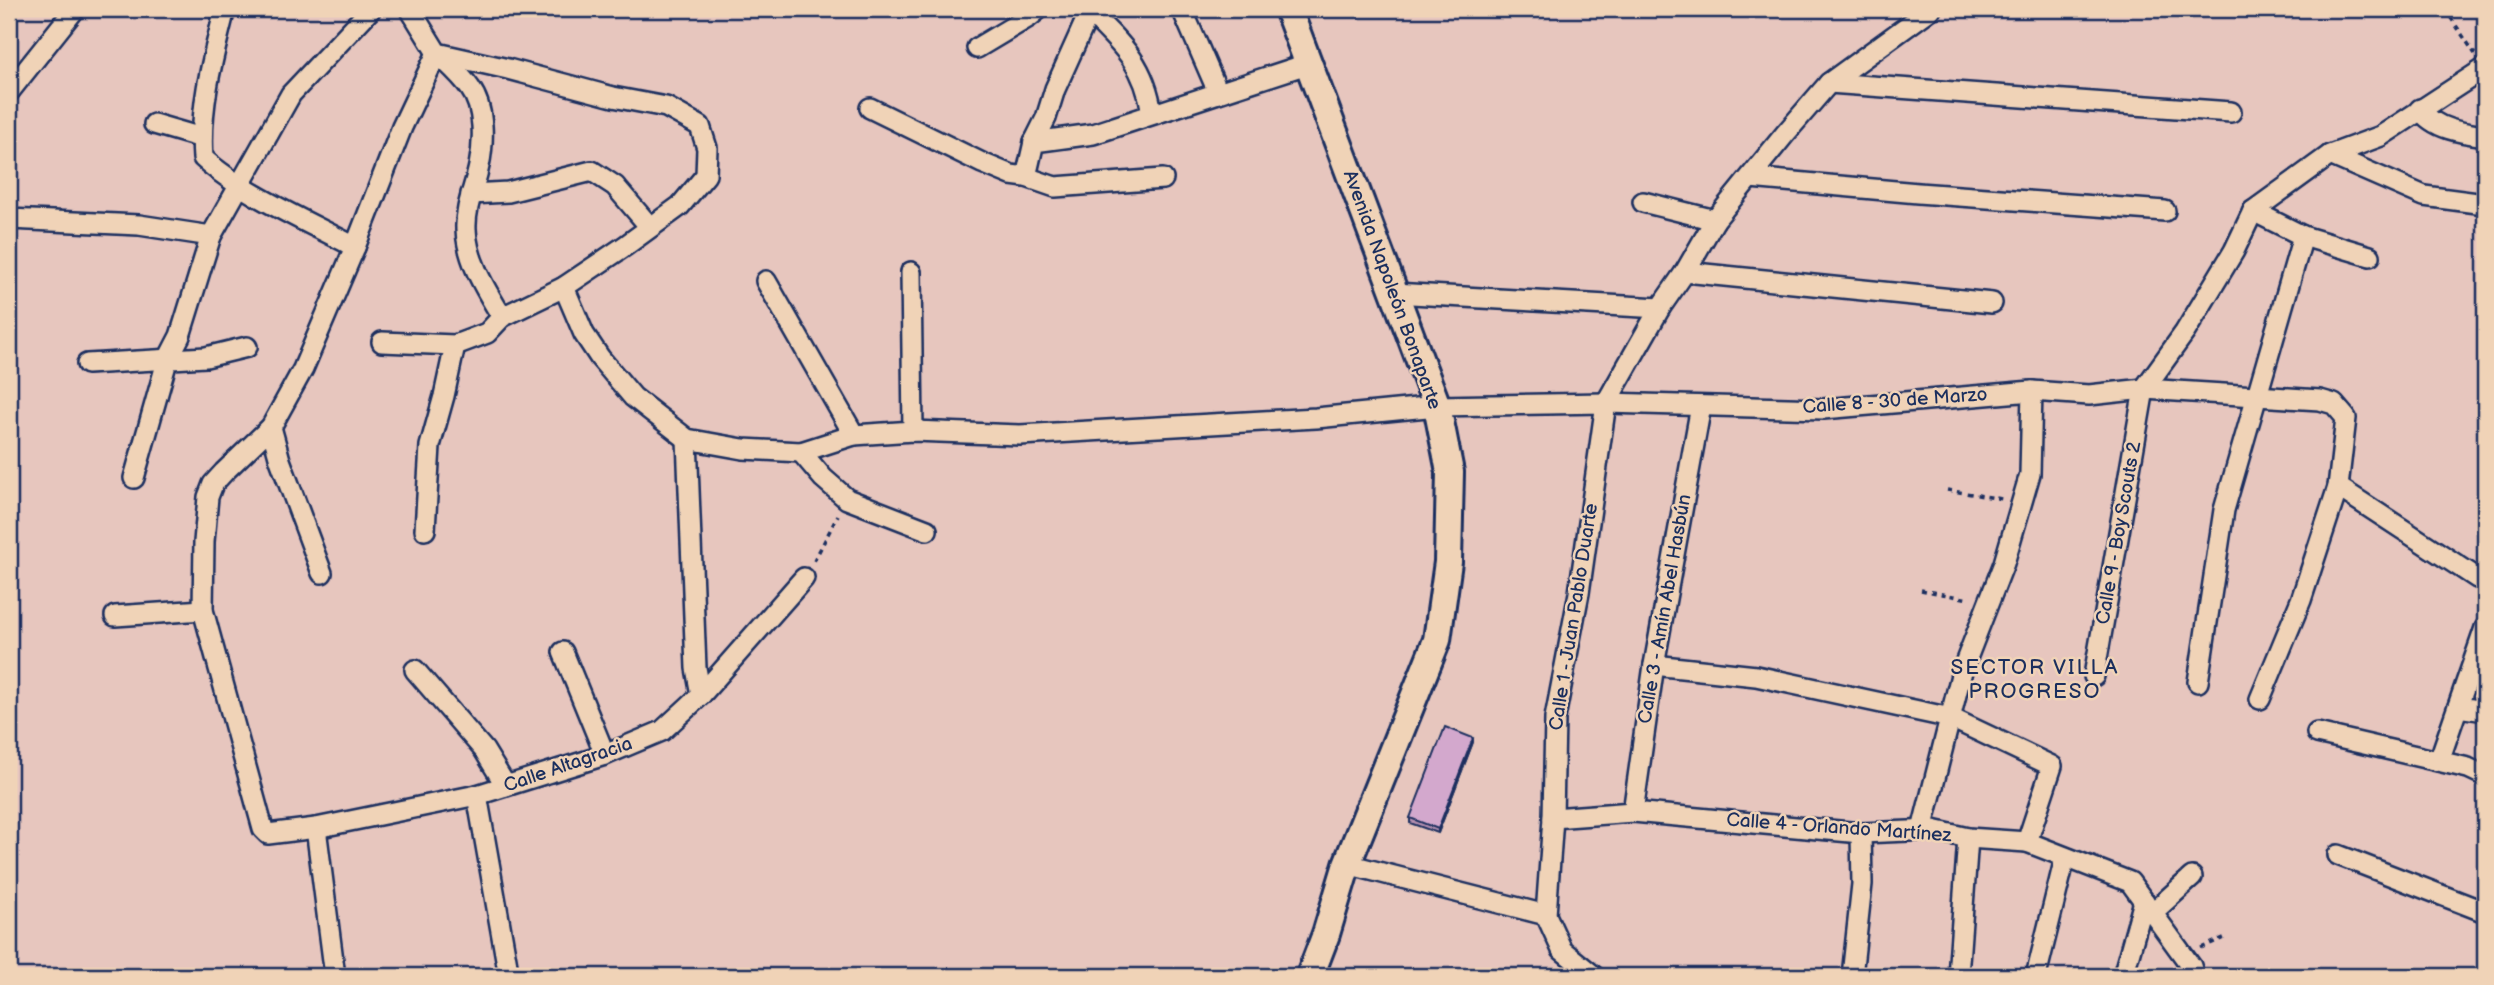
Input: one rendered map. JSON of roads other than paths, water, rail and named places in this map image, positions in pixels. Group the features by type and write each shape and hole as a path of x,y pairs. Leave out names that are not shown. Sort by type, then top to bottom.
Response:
{"main road":[{"name":"Avenida Napoleón Bonaparte","path":"1288,9 1437,406 1450,472 1448,562 1437,640 1347,864 1310,976"}],"street":[{"path":"9,92 75,9"},
{"path":"225,9 211,68 202,138 203,158 218,172 240,185 355,247"},
{"path":"134,478 167,361 180,336 211,236 291,94 371,9"},
{"path":"410,9 437,53 471,89 478,104 483,130 480,165 471,194 466,229 477,274 502,317"},
{"path":"976,48 1029,18 1039,9"},
{"path":"1182,9 1218,92"},
{"path":"1606,403 1660,308 1685,272 1715,220 1785,134 1829,83 1931,9"},
{"path":"1026,177 1034,142 1091,11 1128,50 1149,90 1152,113"},
{"path":"382,342 455,345 487,333 502,317 564,286 680,206 706,175 707,148 700,126 666,107 613,97 437,53"},
{"path":"115,616 203,610 204,542 208,497 213,484 271,427 303,369 402,127 437,53"},
{"path":"1034,142 1093,134 1307,64"},
{"path":"2144,389 2185,332 2234,251 2253,211 2330,155 2381,136 2485,68"},
{"path":"1829,83 2231,113"},
{"path":"870,108 982,163 1011,175 1055,187 1163,179"},
{"path":"2420,109 2426,118 2441,126 2485,136"},
{"path":"154,124 202,138"},
{"path":"2330,155 2424,196 2485,204"},
{"path":"471,194 508,192 592,171 615,186 650,227"},
{"path":"1750,178 2165,211"},
{"path":"1643,202 1715,220"},
{"path":"2253,211 2303,236 2370,256"},
{"path":"9,219 139,225 211,236"},
{"path":"2198,682 2224,510 2303,236"},
{"path":"911,272 914,431"},
{"path":"1685,272 1992,303"},
{"path":"766,281 854,435"},
{"path":"564,286 584,334 600,358 632,397 687,439 743,449 802,452 823,478 847,499 928,530"},
{"path":"1394,293 1660,308"},
{"path":"425,530 430,446 455,345"},
{"path":"87,364 206,357 247,346"},
{"name":"Calle 8 - 30 de Marzo","path":"802,452 854,435 914,431 1020,435 1316,418 1437,406 1606,403 1823,410 2032,391 2089,395 2144,389 2320,400 2334,404 2346,418 2338,487"},
{"name":"Calle 9 - Boy Scouts 2","path":"2094,676 2144,389"},
{"path":"1922,830 1962,671 2004,563 2030,474 2032,391"},
{"name":"Calle 1 - Juan Pablo Duarte","path":"1546,915 1553,818 1555,718 1578,593 1606,403"},
{"name":"Calle 3 - Amín Abel Hasbún","path":"1633,812 1654,665 1701,406"},
{"path":"271,427 280,460 322,573"},
{"path":"687,439 696,668 701,695"},
{"path":"2260,699 2301,600 2338,487 2485,581"},
{"name":"Calle Altagracia","path":"203,610 263,829 268,834 316,828 477,795 605,755 662,731 701,695 804,578"},
{"path":"2439,761 2485,628"},
{"path":"563,652 605,755"},
{"path":"1654,665 1756,676 1951,718 2052,766 2027,842"},
{"path":"415,670 484,750 506,786"},
{"path":"2458,707 2485,711"},
{"path":"2317,733 2469,768 2485,776"},
{"path":"477,795 509,976"},
{"name":"Calle 4 - Orlando Martínez","path":"1553,818 1633,812 1861,833 1922,830 1968,838 2027,842 2130,882 2183,955 2194,976"},
{"path":"316,828 335,976"},
{"path":"1852,976 1862,884 1861,833"},
{"path":"1958,976 1968,838"},
{"path":"2338,855 2485,912"},
{"path":"2036,976 2065,858"},
{"path":"1347,864 1546,915 1562,950 1594,976"},
{"path":"2123,976 2148,907 2193,877"}],"district":[{"name":"SECTOR VILLA PROGRESO","path":"2035,679"}]}
